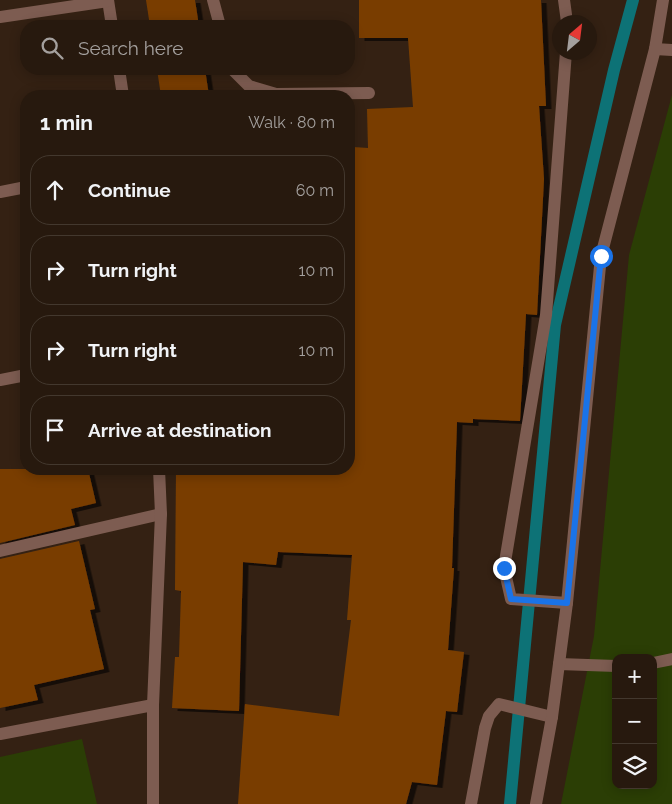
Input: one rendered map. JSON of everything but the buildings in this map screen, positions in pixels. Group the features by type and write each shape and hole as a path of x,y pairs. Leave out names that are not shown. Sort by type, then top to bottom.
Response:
{"street":[{"path":"213,0 218,20"},
{"path":"564,0 566,15"},
{"path":"536,804 547,714 559,664 567,603 601,256 655,49 663,0"},
{"path":"0,17 108,1 111,20"},
{"path":"655,49 672,50"},
{"path":"565,60 546,315 504,568 511,599 567,603"},
{"path":"120,75 122,90"},
{"path":"238,75 248,86 262,90"},
{"path":"355,93 369,93"},
{"path":"0,192 20,188"},
{"path":"0,380 20,377"},
{"path":"153,804 153,705 160,514 159,475"},
{"path":"0,551 160,514"},
{"path":"657,662 672,659"},
{"path":"559,664 612,666"},
{"path":"470,804 484,728 489,716 499,704 547,714"},
{"path":"0,734 153,705"}],"green space":[{"path":"672,95 672,804 561,804 594,636 629,255"},
{"path":"82,739 97,804 0,804 0,757"}],"waterway":[{"path":"510,804 555,325 614,70 633,0"}],"route":[{"path":"504,568 511,599 567,603 579,497 601,256"}]}
